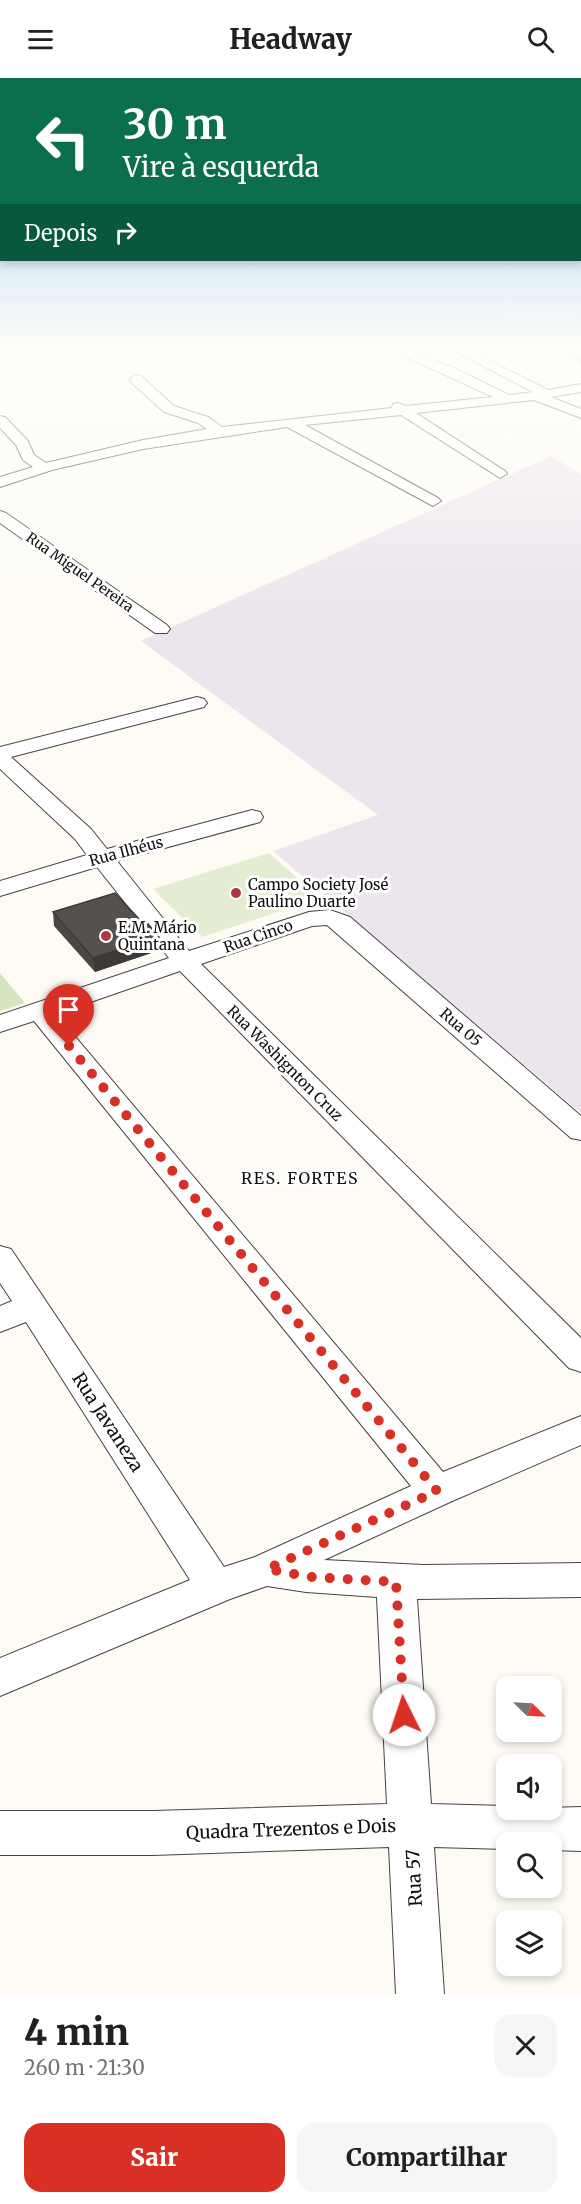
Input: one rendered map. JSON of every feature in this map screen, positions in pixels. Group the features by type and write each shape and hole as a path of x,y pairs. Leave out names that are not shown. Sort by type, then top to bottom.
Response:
{"street":[{"path":"13,433 23,444 28,457 40,466"},
{"path":"0,476 197,433"},
{"path":"310,433 433,501"},
{"path":"437,433 500,474"},
{"path":"0,482 40,466"},
{"name":"Rua Miguel Pereira","path":"0,516 161,629"},
{"path":"3,764 197,703"},
{"name":"Rua Washignton Cruz","path":"3,764 83,834 184,962 581,1359"},
{"name":"Rua Ilhéus","path":"0,889 101,858 252,817"},
{"name":"Rua Cinco","path":"0,1024 309,918 330,917 341,922"},
{"name":"Rua 05","path":"341,922 581,1131"},
{"path":"39,1010 437,1491"},
{"name":"Rua Javaneza","path":"0,1257 216,1587"},
{"path":"0,1320 32,1306"},
{"path":"0,1677 216,1587 267,1569 437,1491 581,1430"},
{"path":"267,1569 311,1577 396,1582 581,1580"},
{"name":"Rua 57","path":"396,1582 420,1994"},
{"name":"Quadra Trezentos e Dois","path":"0,1833 153,1833 411,1826 581,1829"}],"shaded area":[{"path":"551,456 581,474 581,1113 273,851 378,815 141,641"}],"green space":[{"name":"Campo Society José Paulino Duarte","path":"269,853 320,898 202,937 153,889"},
{"path":"0,973 25,1003 0,1011"}],"building":[{"name":"E.M. Mário Quintana","path":"115,893 140,920 144,919 159,937 93,958 53,912"}],"place":[{"name":"Campo Society José Paulino Duarte","path":"236,893"},
{"name":"E.M. Mário Quintana","path":"106,936"}],"district":[{"name":"RES. FORTES","path":"300,1178"}],"route":[{"path":"69,1046 437,1491 267,1569 340,1580 396,1582 404,1715"}]}
